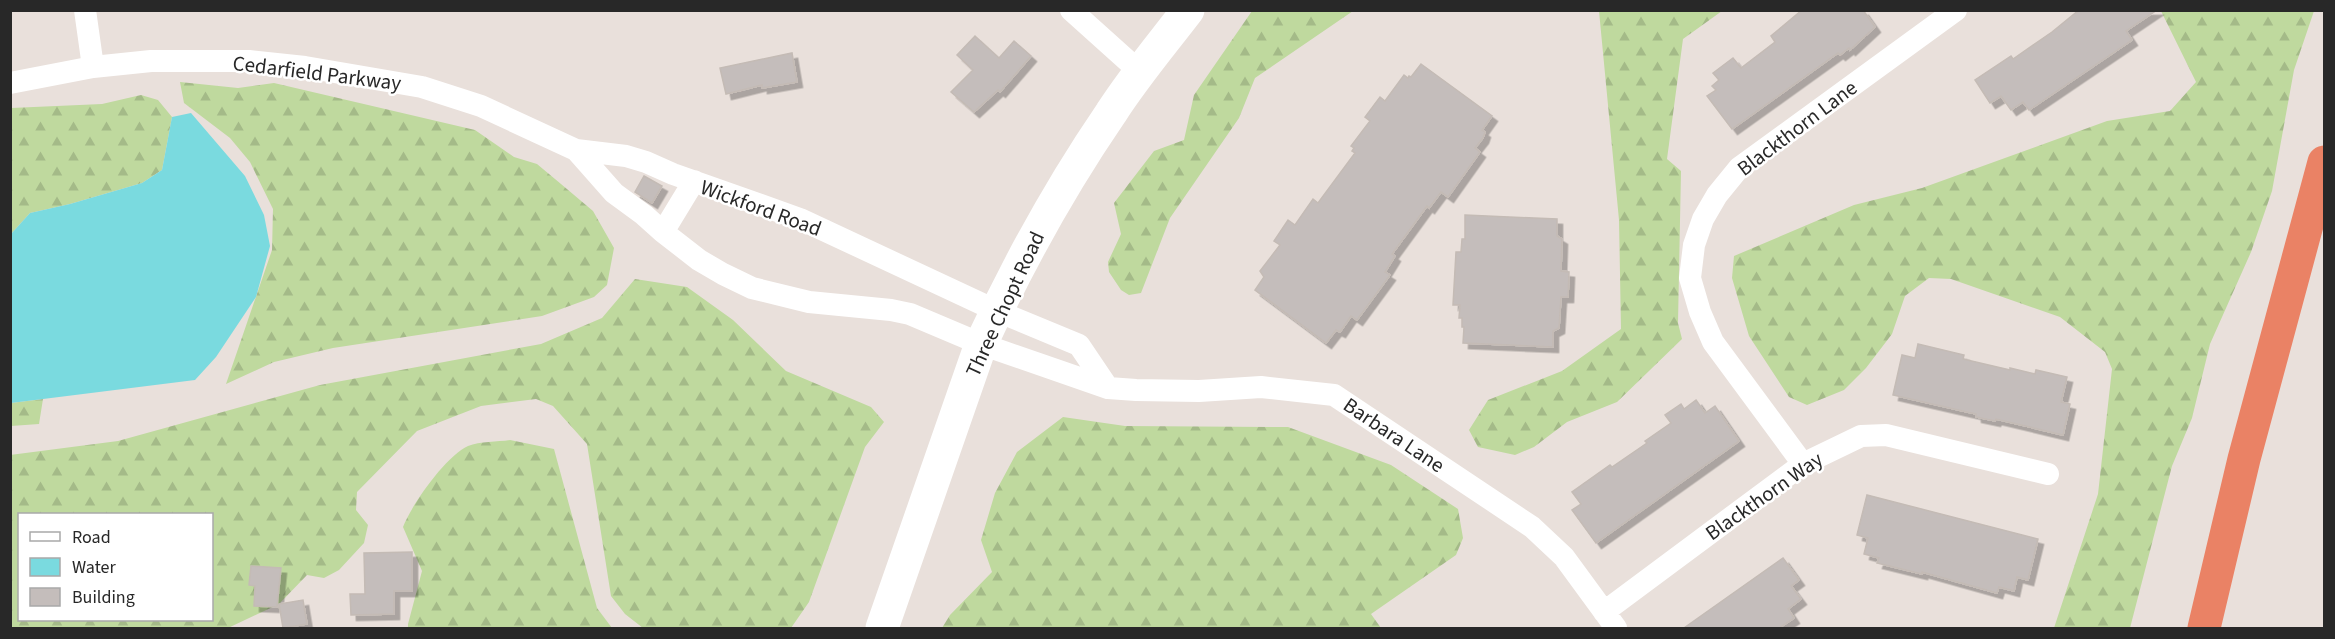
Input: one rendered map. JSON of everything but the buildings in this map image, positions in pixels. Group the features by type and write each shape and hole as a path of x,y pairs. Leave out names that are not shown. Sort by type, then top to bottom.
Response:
{"highway":[{"path":"2204,628 2244,459 2325,162"}],"main road":[{"name":"Three Chopt Road","path":"882,628 981,344 997,310 1039,230 1079,162 1140,72 1188,10"}],"street":[{"path":"85,10 93,68"},
{"path":"1071,10 1140,72"},
{"name":"Blackthorn Lane","path":"1803,464 1713,342 1700,312 1690,278 1694,245 1700,227 1717,195 1739,168 1956,10"},
{"name":"Cedarfield Parkway","path":"10,83 93,68 173,60 249,61 316,69 422,87 455,96 576,150 626,156 694,182"},
{"name":"Cedarfield Parkway","path":"576,150 614,193 663,232"},
{"name":"Wickford Road","path":"663,232 694,182 800,219 997,310"},
{"path":"663,232 699,260 752,288 810,302 910,314 981,344"},
{"path":"997,310 1079,345 1108,387"},
{"name":"Barbara Lane","path":"981,344 1108,387 1136,390 1261,387 1334,395 1532,527 1564,557 1610,620"},
{"name":"Blackthorn Way","path":"1610,620 1803,464 1861,436 1886,435 2048,474"}],"green space":[{"path":"1252,11 1353,11 1255,78 1239,118 1170,218 1141,293 1129,295 1121,290 1109,272 1108,262 1121,234 1114,203 1154,151 1184,140 1194,95"},
{"path":"1599,11 1722,11 1683,39 1667,159 1681,171 1678,323 1682,339 1617,402 1567,422 1534,447 1515,455 1478,447 1469,430 1488,400 1562,371 1621,329 1619,220"},
{"path":"2161,11 2314,11 2294,70 2272,191 2251,252 2210,344 2192,418 2172,466 2130,628 2054,628 2098,494 2112,369 2105,352 2060,317 1951,279 1929,278 1905,296 1892,334 1866,368 1844,390 1807,405 1789,397 1749,336 1732,278 1734,256 1854,205 1922,188 2107,121 2170,111 2196,82"},
{"path":"180,82 238,88 274,83 475,130 514,157 537,164 593,211 614,248 607,285 594,297 542,316 333,348 274,362 226,384 272,250 273,209 250,162 230,138 184,103"},
{"path":"141,95 158,100 172,117 162,170 142,183 30,213 11,234 11,108 102,104"},
{"path":"635,279 687,287 733,320 786,371 871,407 884,422 865,447 809,602 791,628 643,628 625,614 611,596 587,444 553,406 536,399 481,406 417,431 357,492 356,510 368,525 364,543 339,570 324,578 307,575 279,604 228,628 11,628 10,455 118,441 320,385 541,344 602,318"},
{"path":"43,399 39,424 11,426 11,403"},
{"path":"1063,417 1125,426 1288,427 1391,465 1458,509 1463,538 1456,555 1371,614 1381,628 942,628 950,615 992,572 981,540 995,493 1017,452"},
{"path":"510,440 554,449 597,608 612,628 408,628 422,571 403,527 407,517 440,470 459,451 478,443"}],"water":[{"path":"191,113 245,176 264,215 270,246 256,297 216,357 195,380 11,403 11,234 30,213 142,183 162,170 172,117"}]}
